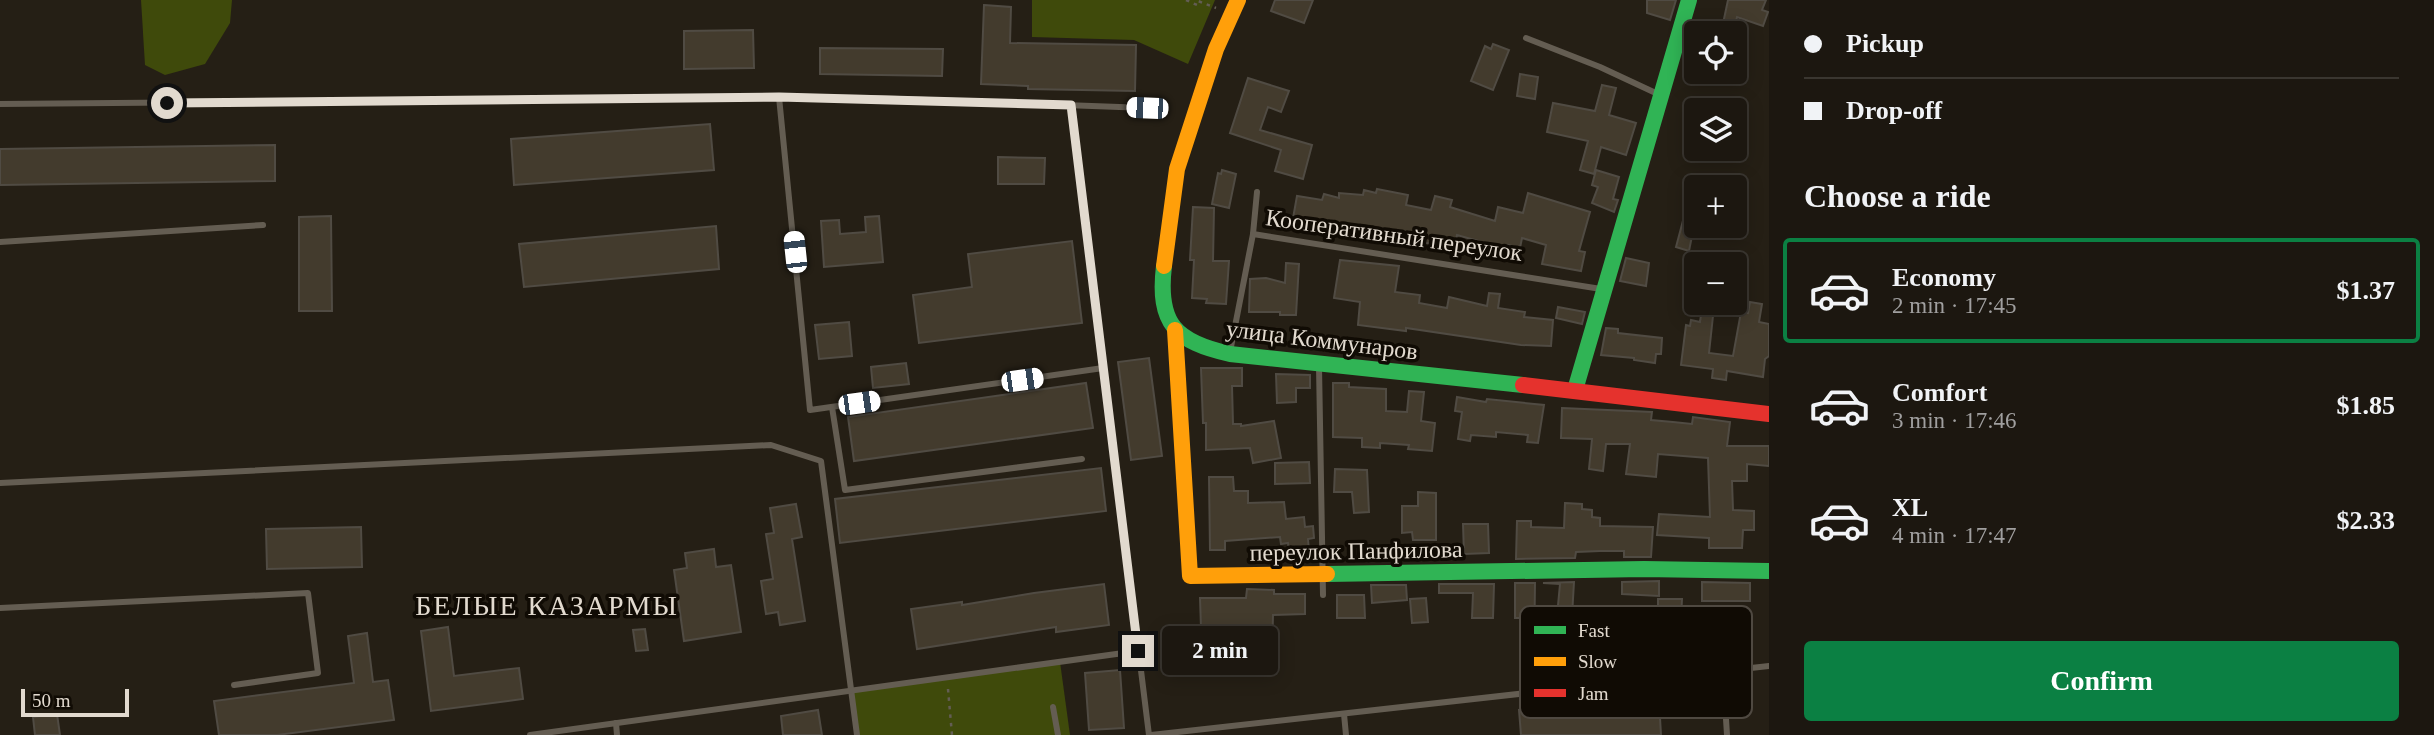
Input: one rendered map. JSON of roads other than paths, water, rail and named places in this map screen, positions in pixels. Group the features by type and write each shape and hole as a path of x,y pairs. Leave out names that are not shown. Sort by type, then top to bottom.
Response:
{"street":[{"path":"1175,330 1164,303 1162,284 1177,169 1216,49 1238,0"},
{"path":"1575,390 1689,0"},
{"name":"улица Коммунаров","path":"1175,330 1189,342 1230,354 1575,390 1769,414"},
{"name":"переулок Панфилова","path":"1175,330 1190,576 1644,569 1769,571"}],"lane":[{"path":"1526,38 1600,67 1660,95"},
{"path":"0,104 779,97 1147,108"},
{"path":"779,97 810,410 1103,368"},
{"path":"1071,105 1150,735 1520,694"},
{"path":"1253,234 1257,192"},
{"path":"0,242 263,225"},
{"name":"Кооперативный переулок","path":"1230,354 1253,234 1605,289"},
{"path":"1319,365 1323,595"},
{"path":"832,407 845,490 1082,459"},
{"path":"0,483 771,445 821,461 857,735"},
{"path":"0,608 308,593 318,673 234,685"},
{"path":"530,735 1138,651"},
{"path":"1053,707 1058,735"},
{"path":"1345,713 1346,735"},
{"path":"616,723 617,735"}],"district":[{"name":"БЕЛЫЕ КАЗАРМЫ","path":"547,605"}]}
